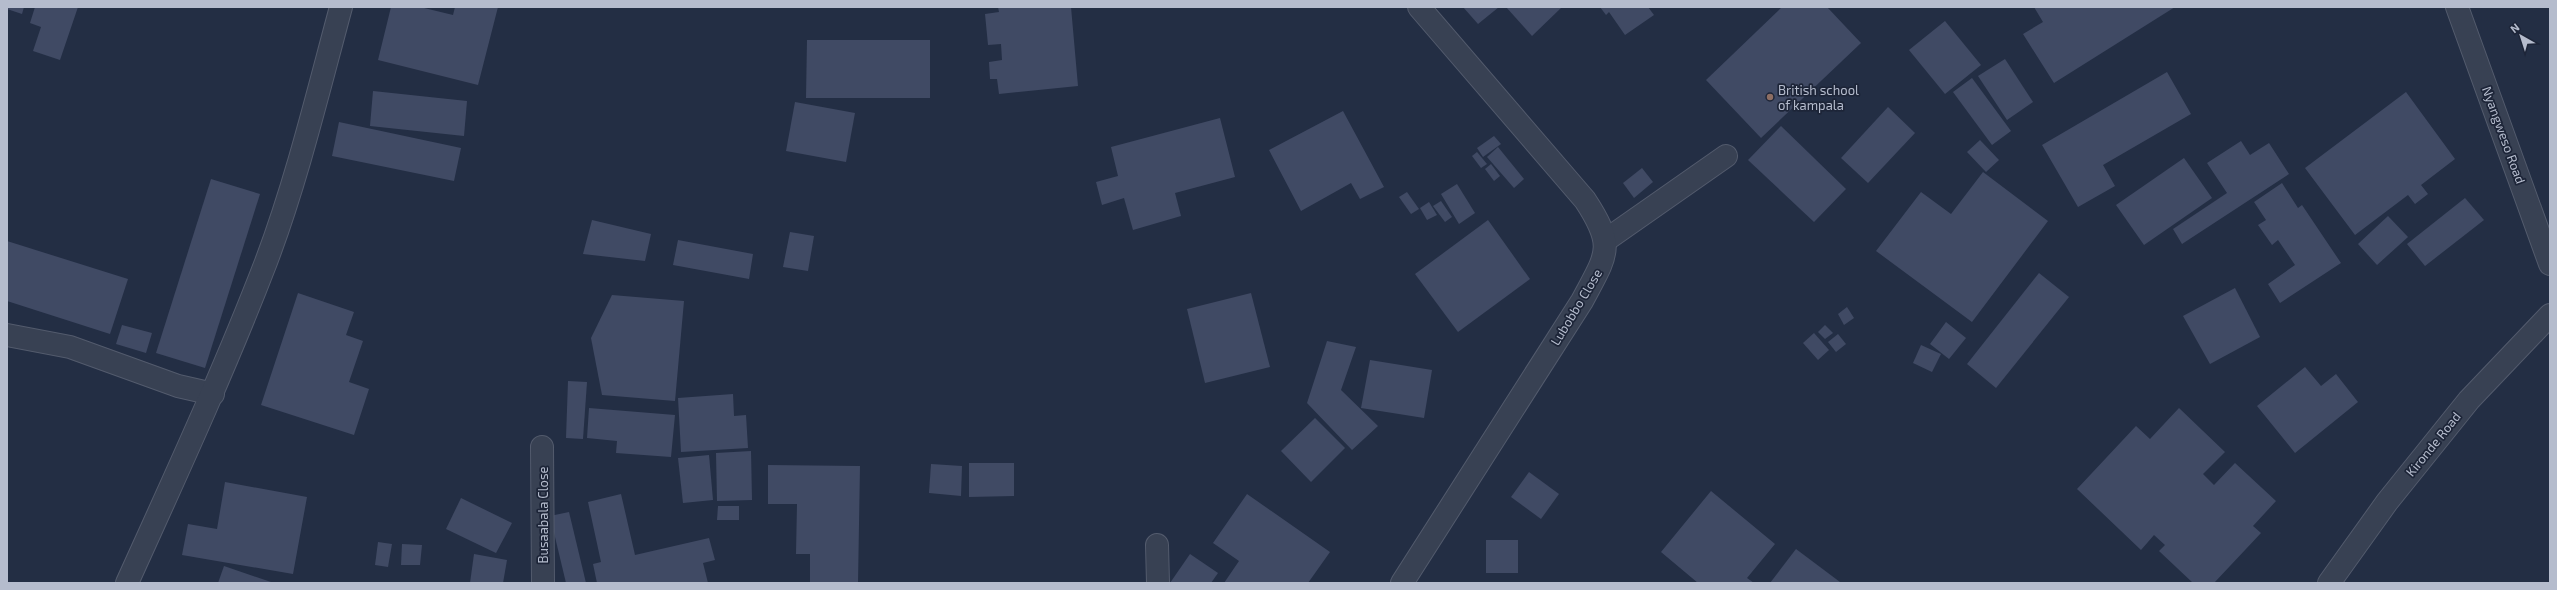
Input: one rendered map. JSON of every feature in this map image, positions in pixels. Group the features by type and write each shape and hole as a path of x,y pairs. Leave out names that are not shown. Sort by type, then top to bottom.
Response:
{"street":[{"path":"127,583 213,394 266,261 311,118 341,7"},
{"path":"1419,7 1585,200 1600,222 1606,240 1726,156"},
{"name":"Nyangweso Road","path":"2457,7 2550,264"},
{"name":"Lubobbo Close","path":"1402,583 1582,301 1601,264 1606,240"},
{"name":"Kironde Road","path":"2329,583 2387,502 2469,400 2550,315"},
{"path":"7,335 70,348 178,386 213,394"},
{"name":"Busaabala Close","path":"542,447 543,583"},
{"path":"1157,545 1158,583"}],"building":[{"path":"7,7 24,7 22,14 7,9"},
{"path":"35,7 78,7 60,60 33,51 41,27 30,23"},
{"path":"391,7 420,7 453,15 455,7 498,7 478,85 378,60"},
{"path":"998,7 1071,7 1078,86 999,94 997,79 990,79 989,62 1002,60 1001,44 988,45 985,14 999,12"},
{"path":"1463,7 1499,7 1478,24"},
{"path":"1506,7 1560,7 1561,8 1532,36"},
{"path":"1600,7 1648,7 1654,15 1625,35 1609,12 1606,15"},
{"path":"1782,7 1827,7 1861,43 1761,138 1706,80"},
{"path":"2034,7 2175,7 2054,83 2023,34 2043,22"},
{"path":"1945,21 1981,65 1945,94 1909,50"},
{"path":"807,40 930,40 930,98 806,98"},
{"path":"2005,59 2033,102 2007,120 1978,76"},
{"path":"2167,72 2191,114 2103,165 2115,186 2078,207 2042,145"},
{"path":"1972,78 2011,131 1992,145 1953,92"},
{"path":"373,91 467,101 464,136 370,126"},
{"path":"2406,92 2455,159 2421,185 2428,194 2415,204 2408,195 2355,235 2305,168"},
{"path":"795,102 855,113 846,162 786,151"},
{"path":"1888,107 1915,133 1868,183 1841,158"},
{"path":"1343,111 1384,187 1360,199 1351,183 1301,211 1269,150"},
{"path":"1220,118 1235,177 1175,193 1181,216 1133,230 1124,198 1102,205 1096,182 1118,176 1111,147"},
{"path":"339,122 461,148 454,181 332,156"},
{"path":"1781,126 1846,189 1814,222 1748,160"},
{"path":"1494,136 1501,144 1483,157 1477,148"},
{"path":"1980,140 1999,160 1986,172 1967,152"},
{"path":"2241,141 2250,155 2269,143 2289,174 2182,244 2173,229 2227,193 2207,163"},
{"path":"1498,147 1524,179 1514,188 1487,157"},
{"path":"1477,152 1487,164 1481,168 1472,156"},
{"path":"2184,158 2212,198 2144,245 2116,205"},
{"path":"1491,164 1500,176 1494,181 1485,169"},
{"path":"1642,168 1653,182 1634,198 1623,183"},
{"path":"1983,172 2048,221 1972,322 1876,251 1921,192 1951,214"},
{"path":"211,179 260,194 205,368 156,353"},
{"path":"2282,183 2298,208 2302,205 2341,263 2280,303 2268,284 2295,265 2278,240 2272,245 2258,225 2266,220 2254,202"},
{"path":"1457,184 1475,213 1459,224 1441,194"},
{"path":"1407,192 1419,209 1411,214 1399,197"},
{"path":"2465,198 2484,220 2425,266 2407,244"},
{"path":"1441,201 1452,217 1445,222 1433,206"},
{"path":"1429,202 1437,215 1427,220 1420,208"},
{"path":"2388,216 2408,237 2377,265 2358,244"},
{"path":"592,220 651,234 645,261 583,254"},
{"path":"1488,220 1530,279 1458,332 1415,274"},
{"path":"790,232 814,236 808,271 783,267"},
{"path":"678,240 753,254 749,279 673,265"},
{"path":"7,241 128,279 110,334 7,301"},
{"path":"2039,273 2069,297 1996,388 1967,364"},
{"path":"2235,288 2260,337 2210,364 2183,316"},
{"path":"298,293 354,312 346,335 363,341 349,382 369,389 354,435 261,405"},
{"path":"1251,293 1270,367 1205,383 1187,309"},
{"path":"612,295 684,301 675,401 602,395 591,338"},
{"path":"1847,307 1854,318 1844,325 1838,314"},
{"path":"1946,322 1966,338 1949,359 1930,344"},
{"path":"122,325 152,333 146,353 116,344"},
{"path":"1825,325 1833,333 1825,339 1818,332"},
{"path":"1814,333 1829,350 1818,360 1803,343"},
{"path":"1838,334 1846,344 1836,352 1828,342"},
{"path":"1327,341 1356,347 1341,390 1378,426 1352,450 1307,403"},
{"path":"1921,345 1941,354 1932,372 1913,363"},
{"path":"1370,360 1432,370 1424,418 1361,408"},
{"path":"2305,367 2321,386 2336,374 2358,402 2295,453 2257,406"},
{"path":"568,381 587,382 583,439 566,438"},
{"path":"733,394 734,416 746,415 748,448 681,452 678,398"},
{"path":"589,408 675,415 671,457 616,453 617,441 587,438"},
{"path":"2179,408 2225,452 2203,474 2214,485 2235,463 2276,501 2253,526 2261,533 2214,583 2193,583 2159,551 2165,545 2154,535 2141,550 2077,489 2136,426 2150,439"},
{"path":"1315,418 1345,448 1311,482 1281,451"},
{"path":"751,451 752,500 717,501 716,453"},
{"path":"709,455 713,500 683,503 678,458"},
{"path":"969,463 1014,463 1014,496 969,497"},
{"path":"931,464 962,466 961,496 929,493"},
{"path":"768,465 860,466 858,583 810,583 810,554 796,554 797,504 768,504"},
{"path":"1529,472 1559,494 1541,519 1511,497"},
{"path":"225,482 307,497 293,574 182,555 188,524 217,529"},
{"path":"1711,491 1775,544 1747,578 1754,583 1698,583 1661,552"},
{"path":"621,494 635,555 709,538 715,560 703,563 708,583 597,583 593,564 601,562 588,502"},
{"path":"1247,494 1330,552 1308,583 1224,583 1239,561 1213,543"},
{"path":"461,498 512,523 496,553 446,529"},
{"path":"718,506 739,506 739,520 717,520"},
{"path":"569,512 586,583 566,583 550,516"},
{"path":"1486,540 1518,540 1518,573 1486,573"},
{"path":"378,542 392,544 388,567 375,565"},
{"path":"402,544 422,545 420,565 401,565"},
{"path":"1796,549 1840,582 1770,583"},
{"path":"474,554 507,560 503,583 470,583"},
{"path":"1190,554 1218,573 1211,583 1170,583"},
{"path":"224,566 274,583 218,583"}],"place":[{"name":"British school of kampala","path":"1770,97"}]}
